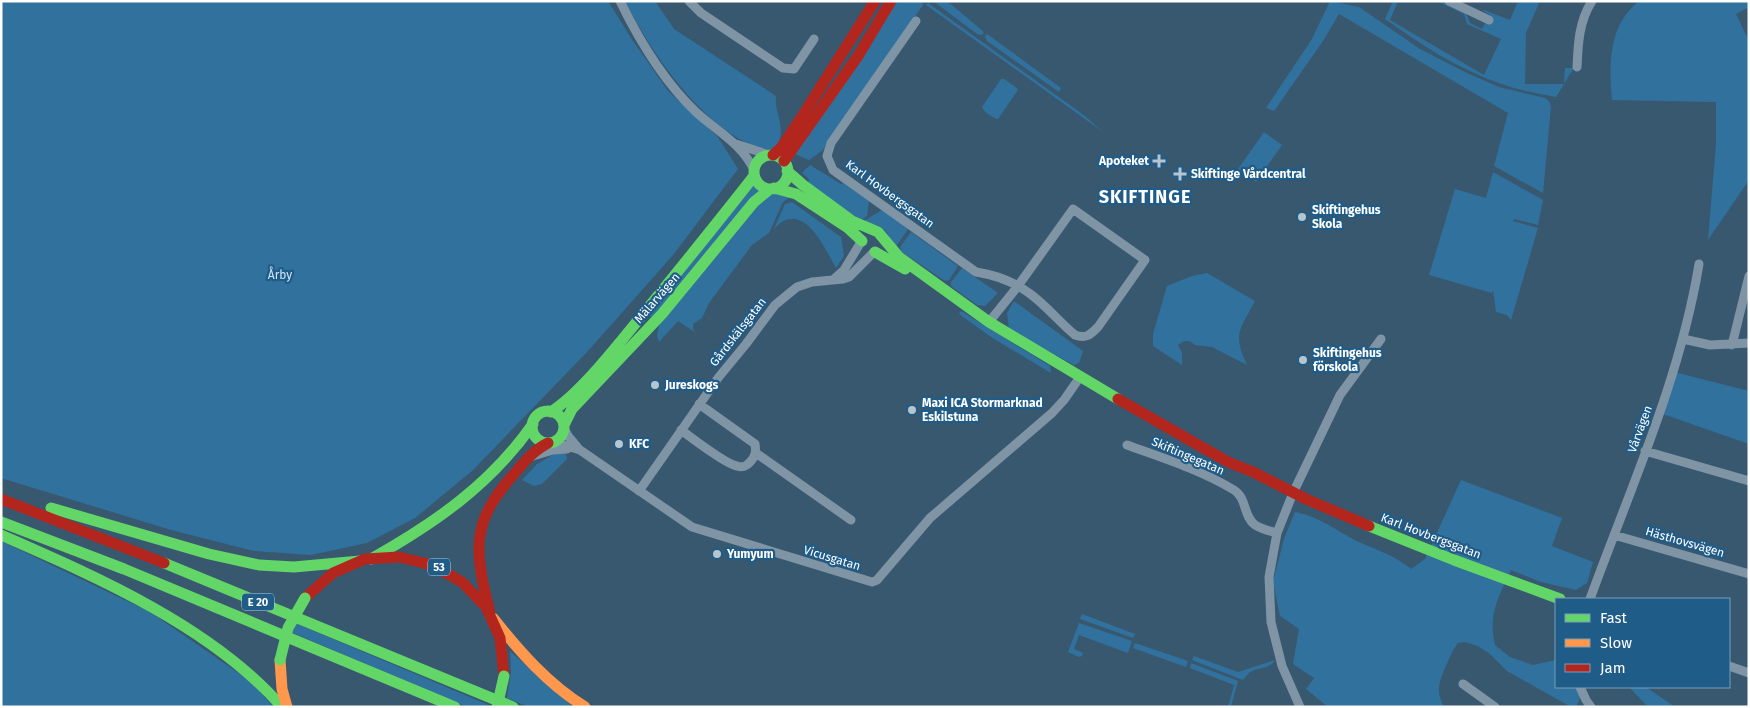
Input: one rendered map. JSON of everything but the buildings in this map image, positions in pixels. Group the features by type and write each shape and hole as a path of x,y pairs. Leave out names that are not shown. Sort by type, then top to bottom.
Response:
{"main road":[{"path":"771,155 786,166 803,185 852,221 878,232 883,237 882,247 875,252 867,250 848,228 796,194 762,186 754,173 760,158 771,155 781,148 875,1"},
{"path":"772,188 785,181 786,166 858,56 891,1"},
{"name":"Mälarvägen","path":"551,412 562,405 574,393 619,342 754,173"},
{"name":"Mälarvägen","path":"564,426 572,409 662,314 754,202 772,188"},
{"path":"862,242 864,234 873,230"},
{"name":"Karl Hovbergsgatan","path":"883,237 899,257 989,322 1228,462 1238,471 1274,488 1293,493 1425,549 1557,598"},
{"name":"Karl Hovbergsgatan","path":"875,252 896,263 971,315 989,322"},
{"path":"1,493 244,563 294,567 366,560 444,515 472,492 506,459 538,415 543,412 551,412 558,416 564,426 560,438 536,449 507,480 492,500 482,522 478,555 480,572 491,616 537,672 556,689 585,707"},
{"path":"533,424 532,430 536,438 542,442 551,443"},
{"name":"E 20","path":"1,500 121,545 513,707"},
{"name":"E 20","path":"1,522 124,569 455,707"},
{"path":"1,536 133,596 178,623 238,664 261,683 282,707"},
{"name":"53","path":"287,707 282,689 280,660 283,639 297,609 305,598 324,580 343,568 366,560 390,556 430,563 455,576 477,595 491,616 501,642 504,676 497,707"}],"street":[{"path":"620,1 650,54 670,82 696,112 736,144 750,162 754,173"},
{"path":"689,1 701,12 788,70 794,69 798,65 814,39"},
{"path":"1449,1 1489,20"},
{"path":"1577,67 1579,36 1583,20 1592,1"},
{"name":"Karl Hovbergsgatan","path":"916,22 831,143 828,156 829,163 833,170 844,179 976,272 994,275 1018,286"},
{"path":"736,144 771,155"},
{"path":"989,322 1018,286 1073,209 1145,260 1098,327 1089,336 1081,337 1075,335 1030,293 1018,286"},
{"path":"834,279 844,270 862,242"},
{"name":"Gårdskälsgatan","path":"639,491 699,404 775,305 797,287 812,282 849,277 875,252"},
{"name":"Vårvägen","path":"1590,598 1668,387 1683,339 1699,264"},
{"path":"1732,345 1749,276"},
{"path":"1300,707 1282,666 1271,622 1269,577 1276,532 1340,395 1380,339"},
{"path":"1683,339 1710,345 1749,343"},
{"name":"Vicusgatan","path":"564,426 568,436 580,450 692,527 862,580 874,582 930,518 1052,413 1080,377"},
{"path":"681,430 736,466 746,466 756,453 755,444 699,404"},
{"name":"Vicusgatan","path":"551,443 580,450"},
{"name":"Skiftingegatan","path":"1127,445 1197,471 1235,490 1244,500 1248,515 1254,524 1276,532"},
{"path":"527,459 553,450 580,450"},
{"path":"1645,451 1749,481"},
{"path":"756,453 851,520"},
{"name":"Hästhovsvägen","path":"1614,535 1749,574"},
{"path":"1730,666 1749,673"},
{"path":"1463,684 1494,707"},
{"path":"1580,688 1591,707"}],"green space":[{"name":"Årby","path":"1,1 608,1 668,91 717,136 738,169 673,255 588,351 472,471 415,518 367,543 311,555 254,551 171,530 1,478"},
{"path":"625,1 655,1 674,29 776,96 781,132 778,144 773,149 766,149 743,141 725,130 708,115 662,63"},
{"path":"896,1 922,1 923,5 830,137 823,150 809,160 795,154"},
{"path":"933,1 947,1 984,32 982,35 977,34"},
{"path":"1330,1 1359,7 1420,49 1467,73 1499,87 1545,98 1549,101 1551,106 1543,193 1494,166 1508,113 1339,14 1323,41 1274,111 1266,108 1312,39"},
{"path":"1393,1 1398,1 1390,20 1484,75 1501,39 1467,24 1464,14 1437,1 1441,1 1466,13 1470,23 1482,29 1490,15 1484,10 1510,20 1518,1 1540,1 1526,33 1525,84 1564,84 1556,97 1513,88 1469,71 1426,47 1385,19"},
{"path":"1639,1 1749,1 1749,7 1736,14 1749,41 1749,180 1708,240 1716,144 1716,102 1612,100 1611,59 1616,34 1621,22"},
{"path":"928,3 1085,116 1103,132 926,5"},
{"path":"987,34 1061,88 1059,92 987,41 985,37"},
{"path":"1565,68 1574,68 1569,75 1564,84"},
{"path":"1001,79 1004,79 1018,90 998,119 989,115 982,107"},
{"path":"1264,132 1282,145 1256,182 1238,169"},
{"path":"810,165 841,184 843,183 869,201 867,216 861,220 807,185 809,179 802,173"},
{"path":"1493,172 1543,200 1538,225 1514,219 1513,221 1538,228 1511,320 1507,315 1496,312 1493,290 1492,293 1429,275 1455,189 1486,198"},
{"path":"752,184 759,191 653,319 648,314"},
{"path":"771,195 792,196 783,202 769,233 752,245 709,303 702,318 693,324 693,329 696,333 678,321 659,342 657,336 659,325 752,210"},
{"path":"792,202 841,237 844,256 836,268 818,238 803,222 794,219 784,221 774,229 785,204"},
{"path":"882,210 908,229 895,248 886,231 875,225 862,222"},
{"path":"911,232 958,266 949,280 945,281 902,252 900,247"},
{"path":"962,268 998,293 985,306 977,305 951,286 951,282"},
{"path":"1207,273 1255,301 1242,326 1239,338 1242,354 1247,365 1212,347 1195,345 1189,341 1184,341 1178,345 1182,353 1182,365 1153,346 1153,334 1167,286 1192,276"},
{"path":"1014,301 1083,351 1079,363 1074,365 1009,328 1007,313"},
{"path":"961,311 1050,366 1051,373 991,337 959,314"},
{"path":"1674,372 1749,391 1749,444 1660,413"},
{"path":"556,453 566,454 567,459 542,484 534,486 522,480 537,464"},
{"path":"1461,480 1562,518 1552,546 1593,562 1587,583 1576,590 1541,582 1511,570 1498,598 1494,615 1493,634 1495,645 1510,657 1533,665 1555,660 1555,688 1585,688 1576,707 1571,707 1507,671 1490,654 1478,646 1465,642 1458,643 1442,677 1439,692 1444,707 1328,707 1306,689 1314,678 1293,664 1299,629 1280,616 1273,581 1284,539 1295,512 1321,521 1359,542 1393,557 1411,569 1425,559"},
{"path":"1,541 150,612 253,683 273,707 1,707"},
{"path":"1082,614 1135,634 1133,638 1080,619"},
{"path":"295,623 491,706 467,707 291,632"},
{"path":"1079,623 1132,641 1128,653 1079,635 1074,649 1083,653 1082,656 1079,657 1068,652"},
{"path":"1135,643 1188,661 1186,667 1133,648"},
{"path":"510,651 573,707 529,707 507,698 511,672"},
{"path":"1194,656 1238,672 1275,660 1268,666 1251,672 1243,680 1192,660"},
{"path":"1191,663 1238,681 1231,707 1228,707 1234,685 1190,668"},
{"path":"1630,688 1647,688 1675,707 1648,707"}],"traffic: fast":[{"path":"771,155 783,160 788,172 783,184 771,189 759,184 754,172 759,160 771,155"},
{"path":"787,171 852,221 878,232 899,257 989,322 1118,399"},
{"path":"551,412 573,394 606,359 754,176"},
{"path":"774,188 796,194 848,228 862,241"},
{"path":"564,425 572,409 662,314 754,202 770,189"},
{"path":"875,252 905,269"},
{"path":"548,411 554,412 559,416 563,421 564,427 563,433 559,438 554,442 548,443 542,442 537,438 533,433 532,427 533,421 537,416 542,412 548,411"},
{"path":"371,559 439,517 460,501 499,466 533,424"},
{"path":"51,508 209,554 259,565 294,567 360,561"},
{"path":"1,522 124,569 455,707"},
{"path":"1369,526 1557,598"},
{"path":"1,535 76,568 188,628 254,678 282,707"},
{"path":"164,563 513,707"},
{"path":"280,660 288,628 305,598"},
{"path":"497,707 504,676"}],"traffic: slow":[{"path":"493,618 535,667 585,707"},
{"path":"280,660 282,689 287,707"}],"traffic: jam":[{"path":"773,155 781,148 803,115 875,1"},
{"path":"784,161 858,56 891,1"},
{"path":"1118,399 1228,462 1369,526"},
{"path":"490,613 479,555 479,539 483,524 489,508 499,492 530,457 548,443"},
{"path":"1,499 164,563"},
{"path":"305,598 333,573 365,559 399,557 432,565 462,582 486,607 500,638 504,676"}],"place":[{"name":"Apoteket","path":"1159,161"},
{"name":"Skiftinge Vårdcentral","path":"1180,174"},
{"name":"Skiftingehus Skola","path":"1302,217"},
{"name":"Skiftingehus förskola","path":"1303,360"},
{"name":"Jureskogs","path":"655,385"},
{"name":"Maxi ICA Stormarknad Eskilstuna","path":"912,410"},
{"name":"KFC","path":"619,444"},
{"name":"Yumyum","path":"717,554"}],"district":[{"name":"SKIFTINGE","path":"1145,197"}]}
